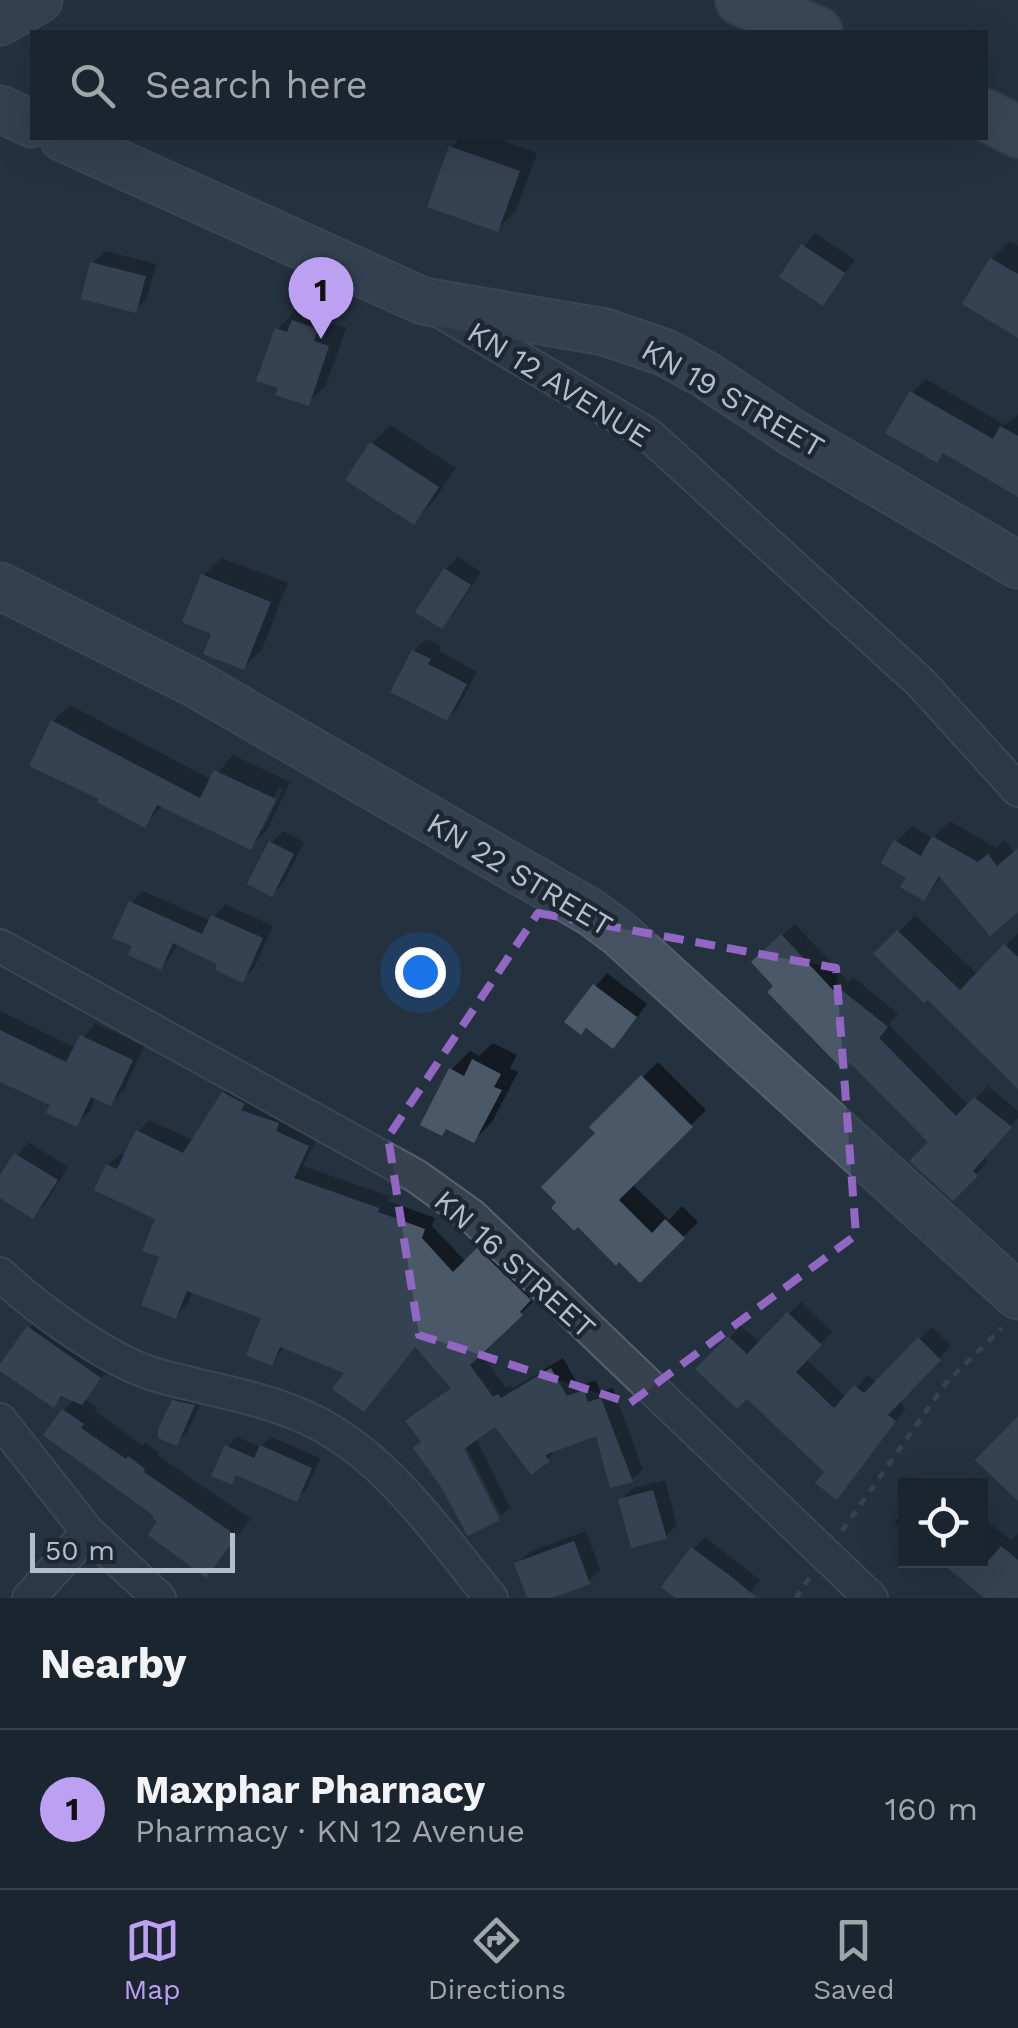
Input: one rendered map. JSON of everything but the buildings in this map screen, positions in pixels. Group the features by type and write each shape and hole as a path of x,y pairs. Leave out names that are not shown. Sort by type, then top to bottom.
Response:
{"main road":[{"path":"741,0 812,30"},
{"path":"988,116 1018,132"}],"street":[{"path":"0,22 39,0"},
{"path":"0,108 30,123"},
{"name":"KN 12 AVENUE","path":"67,140 423,300 649,435 921,684 1018,790"},
{"name":"KN 19 STREET","path":"423,300 605,332 666,354 1018,564"},
{"name":"KN 22 STREET","path":"0,586 194,684 592,914 631,944 1012,1310"},
{"name":"KN 16 STREET","path":"0,946 416,1176 472,1216 871,1598"},
{"path":"0,1274 34,1305 139,1368 255,1396 320,1424 350,1443 411,1500 491,1598"},
{"path":"0,1420 88,1532 160,1598"},
{"path":"29,1598 88,1532"}],"path":[{"path":"796,1598 946,1383 1012,1310"}],"highlighted area":[{"path":"538,913 836,968 856,1235 630,1403 419,1335 388,1137"}],"place":[{"name":"Maxphar Pharnacy","path":"321,339"}]}
